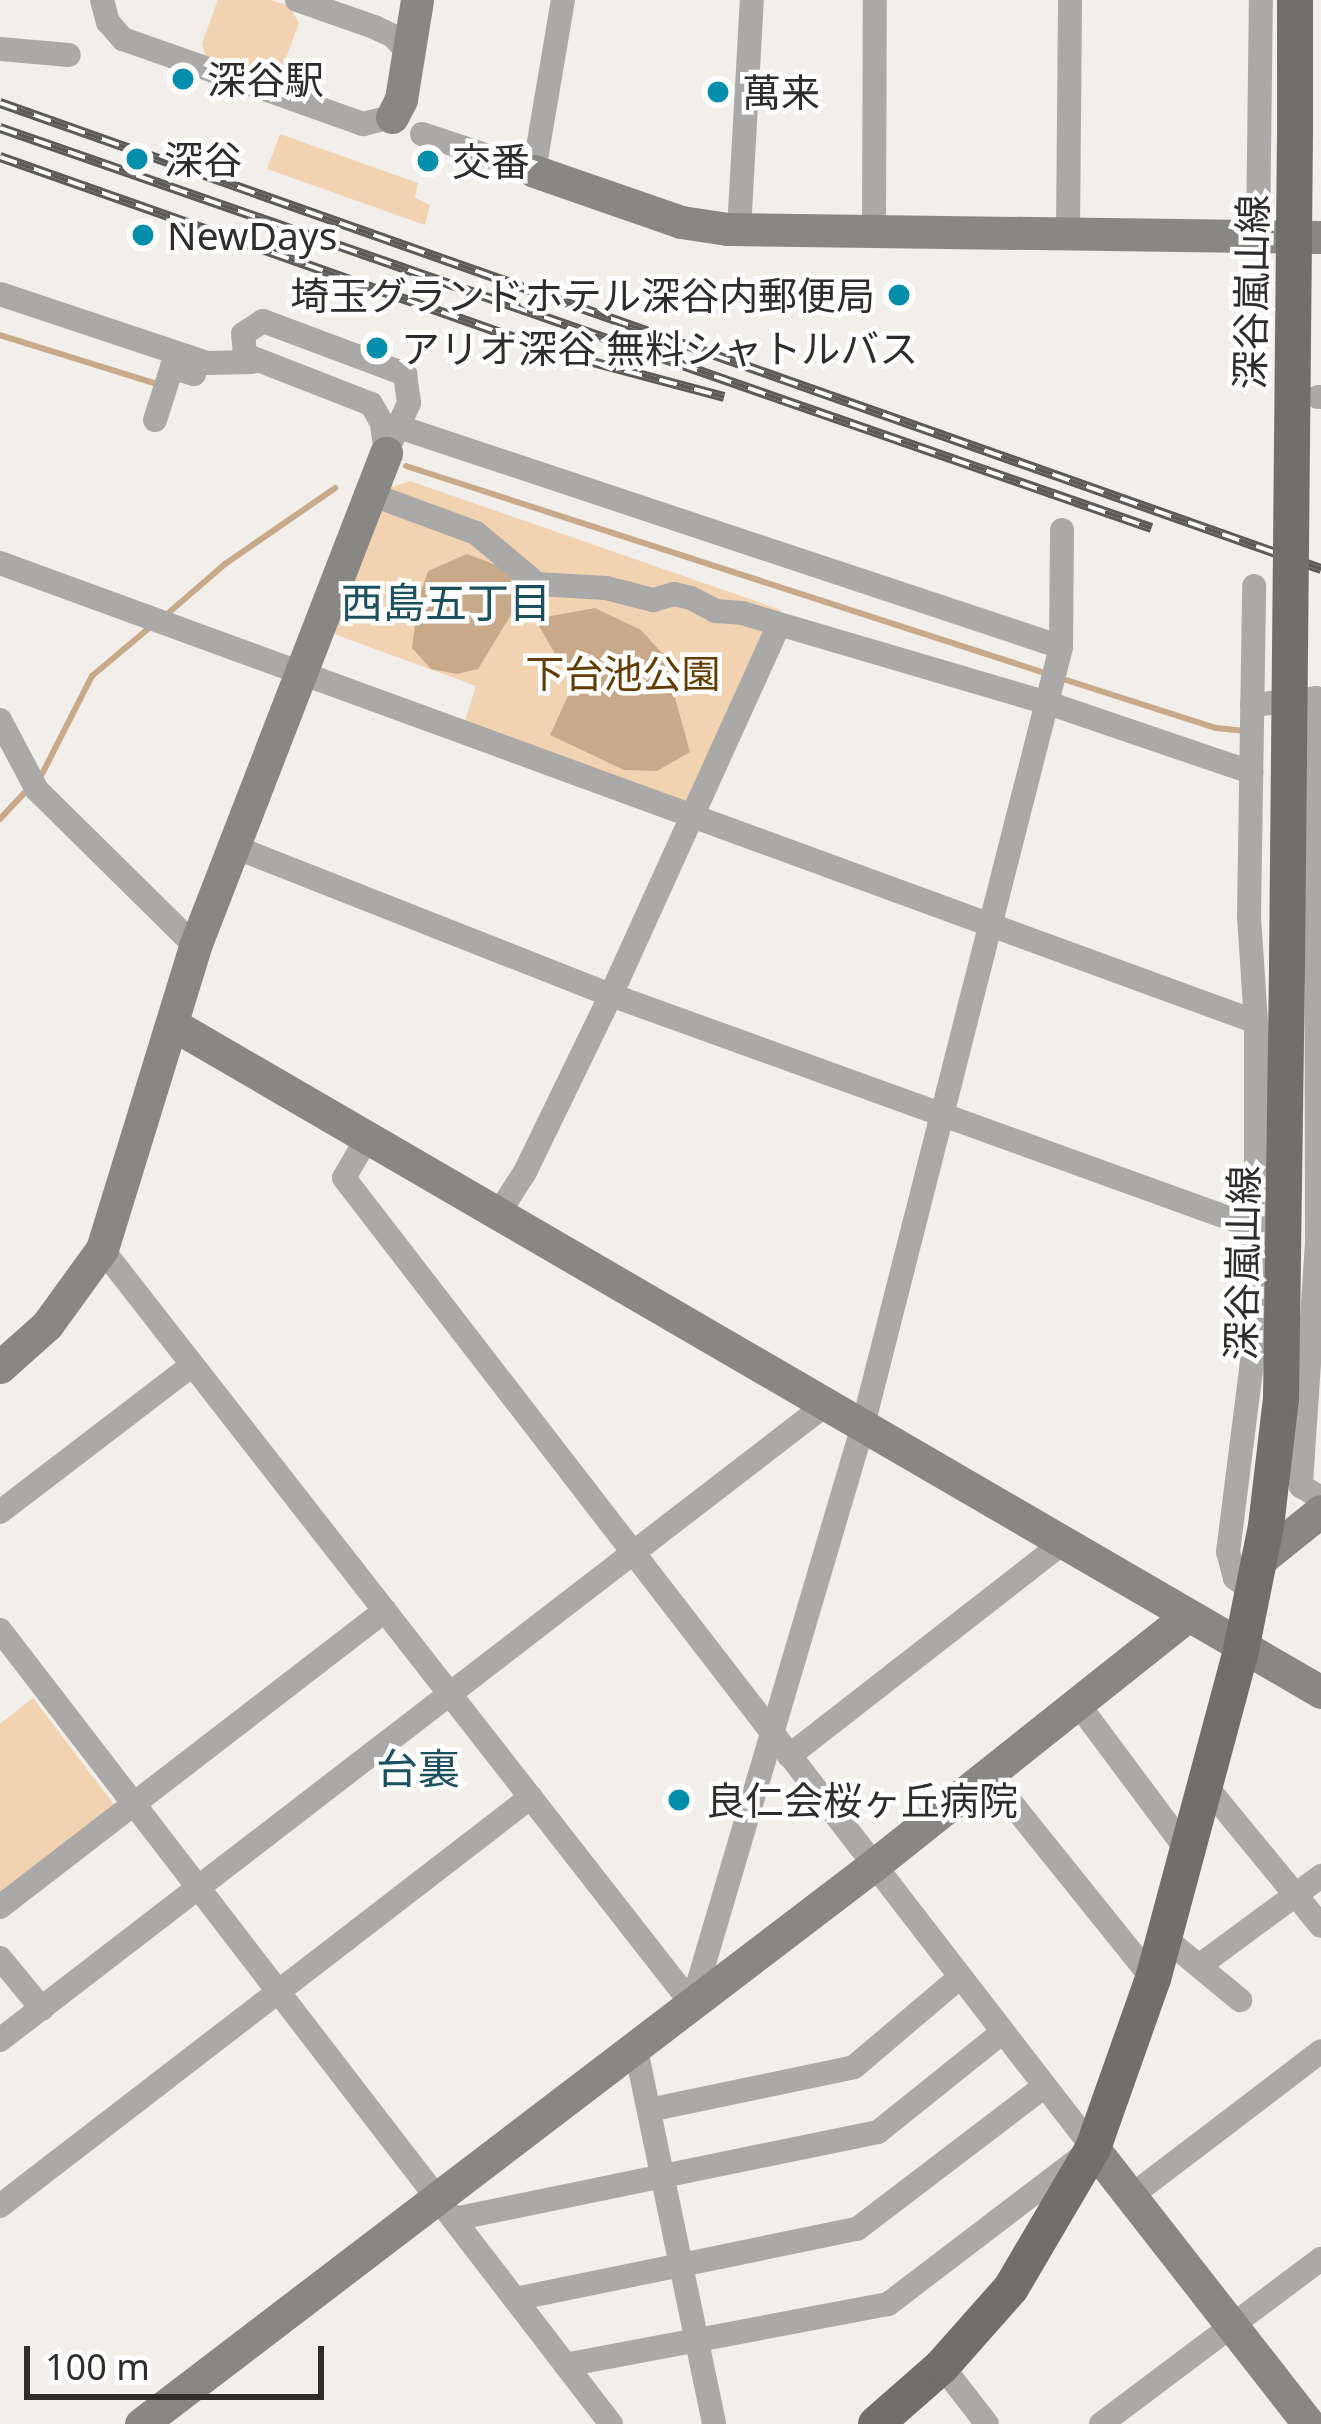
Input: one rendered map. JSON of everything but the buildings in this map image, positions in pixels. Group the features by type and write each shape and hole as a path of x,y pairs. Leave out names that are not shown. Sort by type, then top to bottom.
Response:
{"main road":[{"name":"深谷嵐山線","path":"876,2424 942,2366 1011,2288 1093,2148 1155,1965 1206,1786 1256,1576 1281,1399 1294,0"}],"street":[{"path":"102,0 107,22 123,39 363,124 407,125 681,222 739,230 1321,237"},
{"path":"297,0 393,36 410,54"},
{"path":"407,125 413,0"},
{"path":"374,27 413,0"},
{"path":"534,171 563,0"},
{"path":"739,230 752,0"},
{"path":"874,0 874,231"},
{"path":"1068,232 1070,0"},
{"path":"1258,236 1261,0"},
{"path":"0,50 69,55"},
{"path":"0,294 207,363 252,362 370,404 392,437 1060,650"},
{"path":"155,420 172,367 194,374 195,368 174,361 243,334 263,321 405,374"},
{"path":"243,334 243,350 252,362"},
{"path":"370,404 386,397 405,374"},
{"path":"0,1367 47,1325 102,1249 195,946 296,672 410,392 405,374"},
{"path":"370,494 476,532 537,584 606,588 653,600 674,594 1045,702 1251,772"},
{"path":"692,2004 862,1429 1060,650 1062,530"},
{"path":"0,563 1256,1022"},
{"path":"1254,586 1249,916 1256,1022 1256,1228 1252,1362 1228,1552 1235,1578 1256,1576 1313,1528"},
{"path":"498,1214 525,1172 611,994 778,627"},
{"path":"1252,705 1316,698 1319,1243 1301,1486 1321,1498"},
{"path":"0,720 37,790 195,946"},
{"path":"232,846 611,994 1256,1228"},
{"path":"1249,916 1316,932"},
{"path":"172,1024 1060,1545 1321,1692"},
{"path":"367,1138 344,1178 1309,2424"},
{"path":"102,1249 692,2004"},
{"path":"0,1513 192,1365"},
{"path":"0,2040 824,1406"},
{"path":"789,1756 1060,1545"},
{"path":"0,1907 385,1610"},
{"path":"141,2424 446,2209 635,2045 874,1865 1186,1617"},
{"path":"0,1630 611,2424"},
{"path":"1078,1704 1186,1849"},
{"path":"988,1774 1155,1965 1177,1948 1240,2000"},
{"path":"1206,1786 1321,1926"},
{"path":"0,2206 531,1797"},
{"path":"1199,1966 1321,1876"},
{"path":"0,1958 42,2009"},
{"path":"649,2110 854,2068 960,1977"},
{"path":"446,2209 664,2176 878,2132 1003,2032"},
{"path":"635,2045 714,2424"},
{"path":"1131,2196 1321,2051"},
{"path":"514,2299 856,2229 1045,2086"},
{"path":"566,2366 888,2304 1093,2148"},
{"path":"1101,2424 1321,2259"},
{"path":"942,2366 987,2424"}],"green space":[{"path":"218,0 271,0 289,6 299,23 276,85 207,60 202,43"},
{"path":"280,134 418,183 415,198 430,205 425,225 267,169"},
{"name":"下台池公園","path":"410,481 781,610 688,818 461,733 476,686 315,627 370,494"},
{"path":"33,1698 116,1807 0,1899 0,1724"}],"shaded area":[{"path":"467,554 512,571 528,587 478,669 457,674 431,669 412,648 418,600 428,571"},
{"path":"595,608 641,630 663,654 690,752 657,771 624,770 550,735 573,685 535,619"}],"waterway":[{"path":"0,335 157,384"},
{"path":"406,466 1048,674"},
{"path":"166,615 225,564 335,488"},
{"path":"42,774 92,676 148,629"},
{"path":"1060,678 1216,728 1243,731"},
{"path":"0,819 29,788"}],"railway":[{"path":"0,103 1321,569"},
{"path":"0,128 1151,528"},
{"path":"0,157 555,352 724,397"}],"place":[{"name":"深谷駅","path":"183,79"},
{"name":"萬来","path":"718,92"},
{"name":"深谷","path":"137,159"},
{"name":"交番","path":"428,161"},
{"name":"NewDays","path":"143,235"},
{"name":"埼玉グランドホテル深谷内郵便局","path":"899,295"},
{"name":"アリオ深谷 無料シャトルバス","path":"377,348"},
{"name":"良仁会桜ヶ丘病院","path":"679,1800"}],"district":[{"name":"西島五丁目","path":"446,602"},
{"name":"台裏","path":"418,1768"}]}
